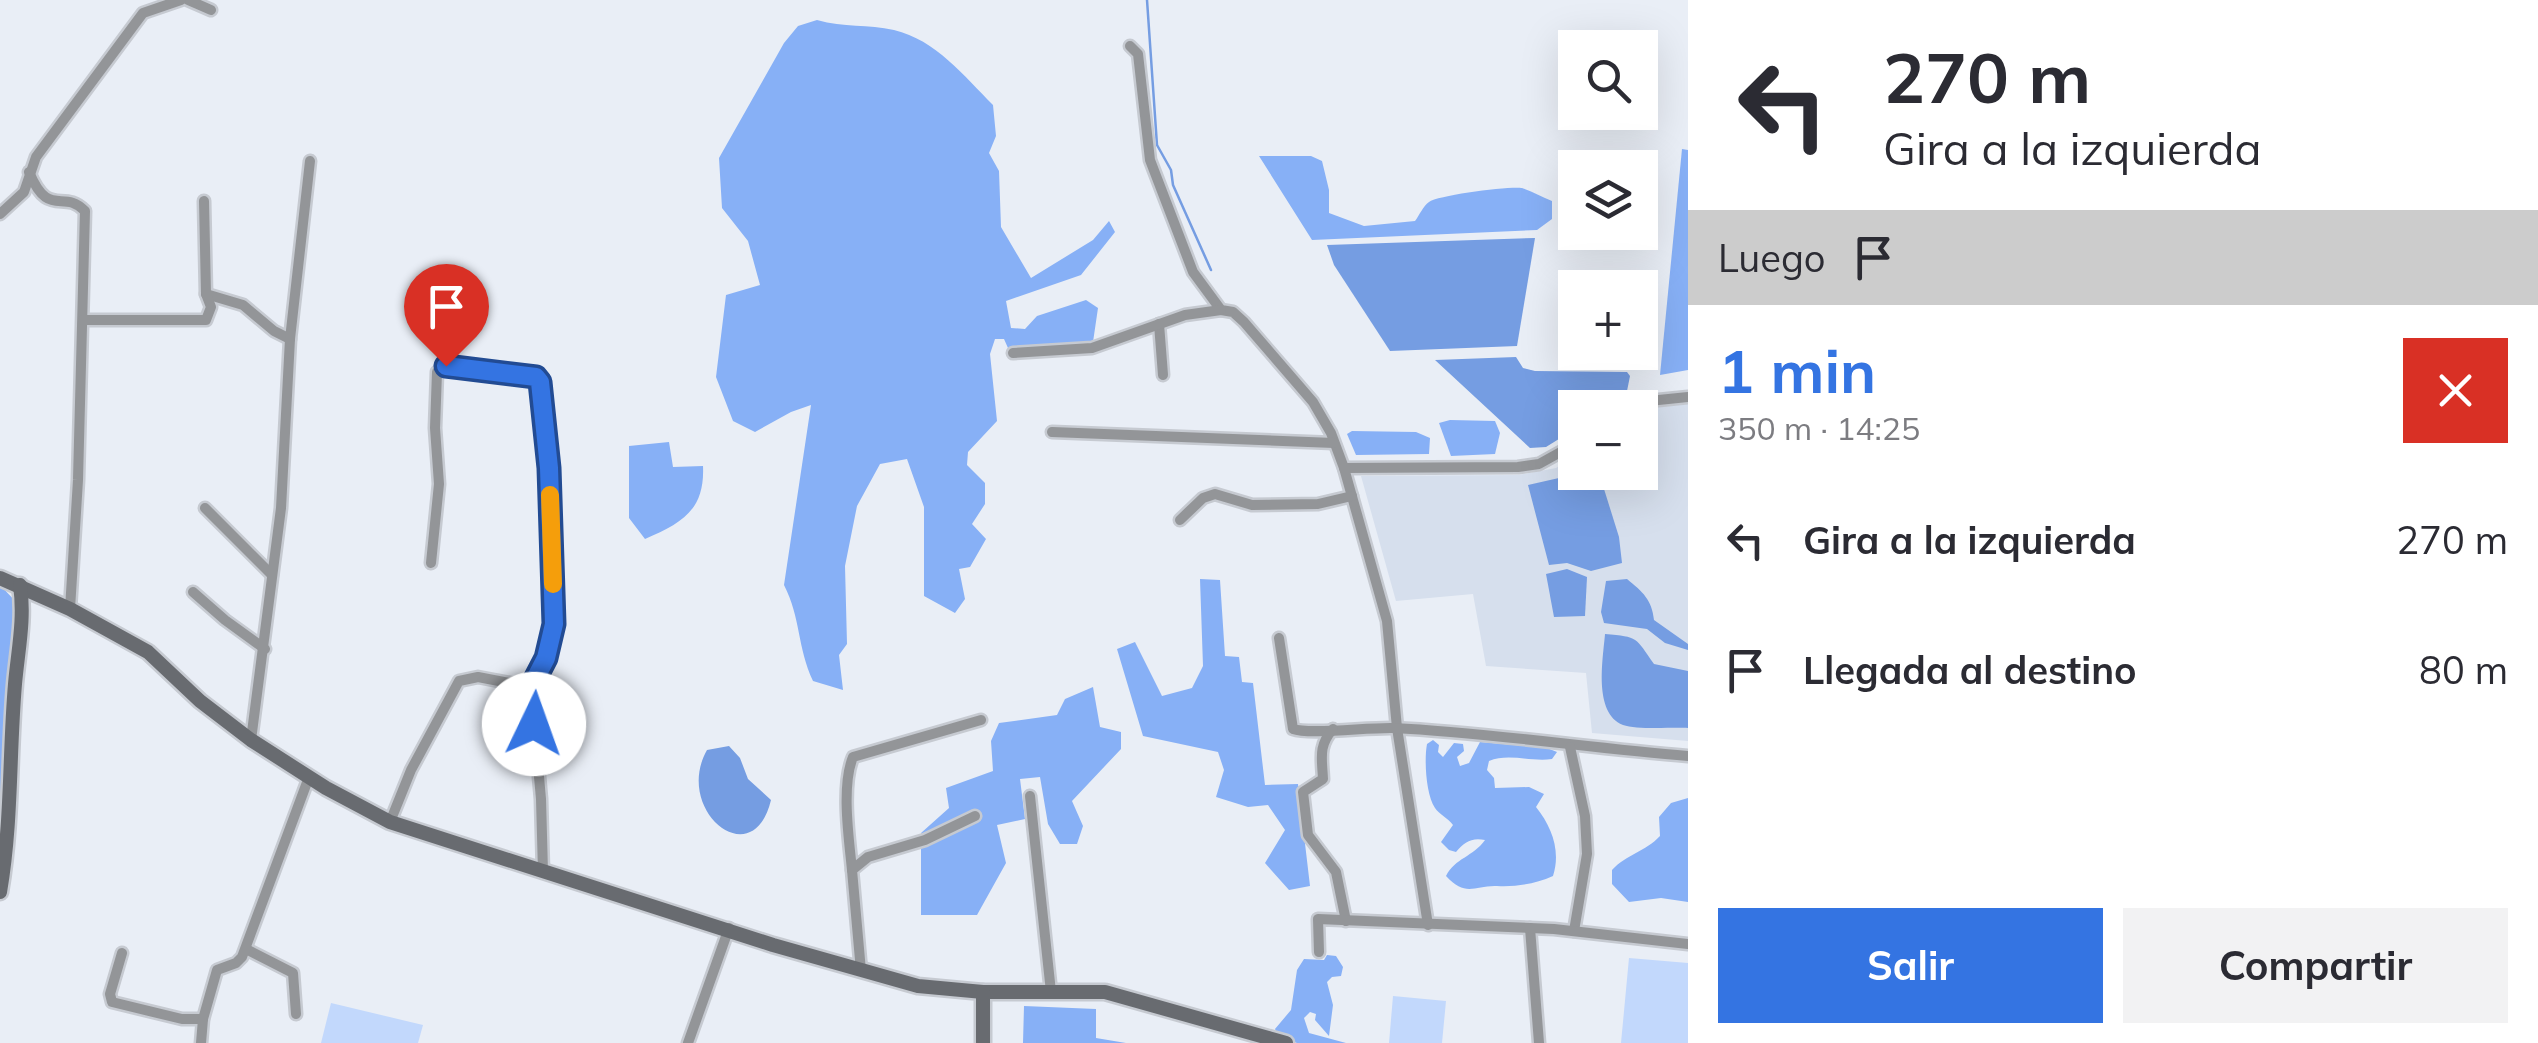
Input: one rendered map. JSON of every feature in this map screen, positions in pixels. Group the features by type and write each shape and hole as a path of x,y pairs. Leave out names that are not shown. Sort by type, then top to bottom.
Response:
{"main road":[{"path":"0,578 70,608 148,652 200,702 251,740 390,822 918,986 983,992 1105,992 1286,1043"},
{"path":"0,892 10,812 15,684 22,630 20,584"},
{"path":"983,992 983,1043"}],"street":[{"path":"0,214 24,192 36,156 144,12 161,2 185,0 211,10"},
{"path":"1130,46 1138,54 1150,160 1193,272 1220,310"},
{"path":"251,740 281,508 290,339 310,160"},
{"path":"29,172 42,197 53,202 74,202 85,211 84,320 70,608"},
{"path":"84,320 206,320 210,307 206,294 204,201"},
{"path":"206,294 243,305 290,339"},
{"path":"1013,353 1092,348 1184,314 1233,312 1313,402 1344,468 1388,621 1397,728 1428,925"},
{"path":"1160,324 1163,374"},
{"path":"431,562 440,484 437,372 442,366 536,377 540,382 549,468 554,624 546,658 531,687 543,872"},
{"path":"1658,400 1688,396"},
{"path":"1052,432 1334,442"},
{"path":"1344,468 1518,467 1539,464 1558,453"},
{"path":"1180,520 1203,498 1215,494 1252,505 1318,504 1352,496"},
{"path":"204,508 272,575"},
{"path":"193,592 265,649"},
{"path":"1279,638 1294,728 1303,732 1397,728 1688,756"},
{"path":"390,822 411,770 459,680 478,677 531,687"},
{"path":"861,971 848,792 853,757 981,720"},
{"path":"1332,730 1323,740 1320,754 1323,778 1303,792 1302,799 1308,835 1336,872 1346,921"},
{"path":"1570,746 1585,816 1587,854 1574,932"},
{"path":"201,1043 203,1019 217,970 236,964 246,949 309,777"},
{"path":"1030,796 1051,992"},
{"path":"852,870 868,857 925,840 976,816"},
{"path":"1319,952 1318,919 1530,928 1688,944"},
{"path":"688,1043 728,928"},
{"path":"1530,928 1539,1043"},
{"path":"246,949 293,973 296,1014"},
{"path":"122,953 110,994 112,1002 182,1020 203,1019"}],"shaded area":[{"path":"817,20 909,35 948,60 993,105 996,136 989,153 999,171 1001,227 1031,278 1093,240 1109,221 1115,232 1081,275 1006,301 1011,328 1025,329 1037,316 1086,300 1098,308 1093,342 1008,348 1004,339 995,339 990,354 997,421 968,452 967,465 985,483 985,504 972,524 986,539 970,567 959,569 965,599 955,613 924,596 924,507 907,459 880,464 857,506 845,566 847,644 839,655 843,690 813,681 784,585 811,405 755,432 733,421 716,377 726,295 760,285 748,241 722,208 719,158 784,43 798,26"},
{"path":"1682,149 1688,150 1688,370 1660,375"},
{"path":"1259,156 1311,156 1322,161 1329,190 1329,213 1364,226 1415,221 1429,202 1446,197 1515,188 1552,201 1552,219 1537,230 1312,240"},
{"path":"1535,238 1517,346 1390,351 1334,265 1327,245"},
{"path":"1516,357 1523,368 1535,371 1627,372 1630,376 1627,390 1558,390 1558,440 1546,447 1530,448 1435,360"},
{"path":"1688,404 1688,741 1592,733 1586,673 1486,666 1473,594 1396,601 1361,476 1518,475 1558,467 1558,490 1658,490 1658,406"},
{"path":"1495,421 1500,433 1495,454 1451,456 1439,423"},
{"path":"1416,432 1430,438 1429,454 1356,455 1347,434"},
{"path":"669,442 673,467 703,466 700,494 689,513 645,539 629,518 629,446"},
{"path":"1558,478 1558,490 1604,490 1619,537 1622,563 1591,571 1567,563 1549,565 1528,485"},
{"path":"1567,569 1587,577 1585,616 1554,617 1546,574"},
{"path":"1200,579 1220,580 1225,656 1239,657 1242,682 1253,683 1265,785 1298,784 1310,886 1289,890 1265,863 1285,830 1268,805 1248,807 1216,797 1224,770 1218,752 1143,736 1117,649 1135,642 1162,696 1192,688 1203,666"},
{"path":"1627,579 1646,597 1654,620 1688,644 1688,650 1665,643 1647,629 1604,623 1601,612 1606,581"},
{"path":"0,585 18,604 0,846"},
{"path":"1605,634 1635,640 1654,664 1688,671 1688,728 1629,727 1614,719 1607,709 1602,684"},
{"path":"1093,687 1100,727 1121,732 1121,749 1072,801 1083,826 1077,844 1060,844 1048,824 1040,777 1020,779 1025,819 997,825 1006,863 977,915 921,915 921,833 949,808 946,788 993,771 991,741 999,723 1057,715 1065,699"},
{"path":"1433,740 1443,757 1454,743 1463,744 1464,751 1457,757 1460,766 1469,763 1480,742 1557,752 1552,759 1496,759 1489,761 1487,770 1494,778 1495,788 1529,787 1544,794 1536,807 1554,840 1553,876 1525,884 1471,889 1459,887 1446,876 1485,840 1469,841 1456,852 1441,842 1453,825 1435,808 1430,795 1426,751"},
{"path":"729,746 740,758 748,779 771,800 762,822 749,833 734,833 720,826 700,794 699,772 707,750"},
{"path":"1688,798 1688,902 1661,898 1629,902 1612,884 1612,870 1660,836 1659,817 1671,803"},
{"path":"1327,955 1336,956 1343,967 1341,976 1327,982 1333,1005 1329,1036 1315,1020 1316,1014 1310,1012 1304,1018 1309,1033 1346,1043 1297,1043 1279,1037 1275,1029 1291,1010 1297,970 1304,959 1324,960"},
{"path":"1629,958 1688,963 1688,1043 1621,1043"},
{"path":"1393,996 1446,1001 1442,1043 1389,1043"},
{"path":"331,1003 423,1025 418,1043 321,1043"},
{"path":"1024,1006 1096,1009 1096,1038 1126,1043 1023,1043"}],"waterway":[{"path":"1147,0 1157,145 1211,270"}],"slow traffic":[{"path":"550,495 553,584"}],"route":[{"path":"446,366 536,377 540,382 549,468 554,624 546,658 531,687 534,724"}]}
